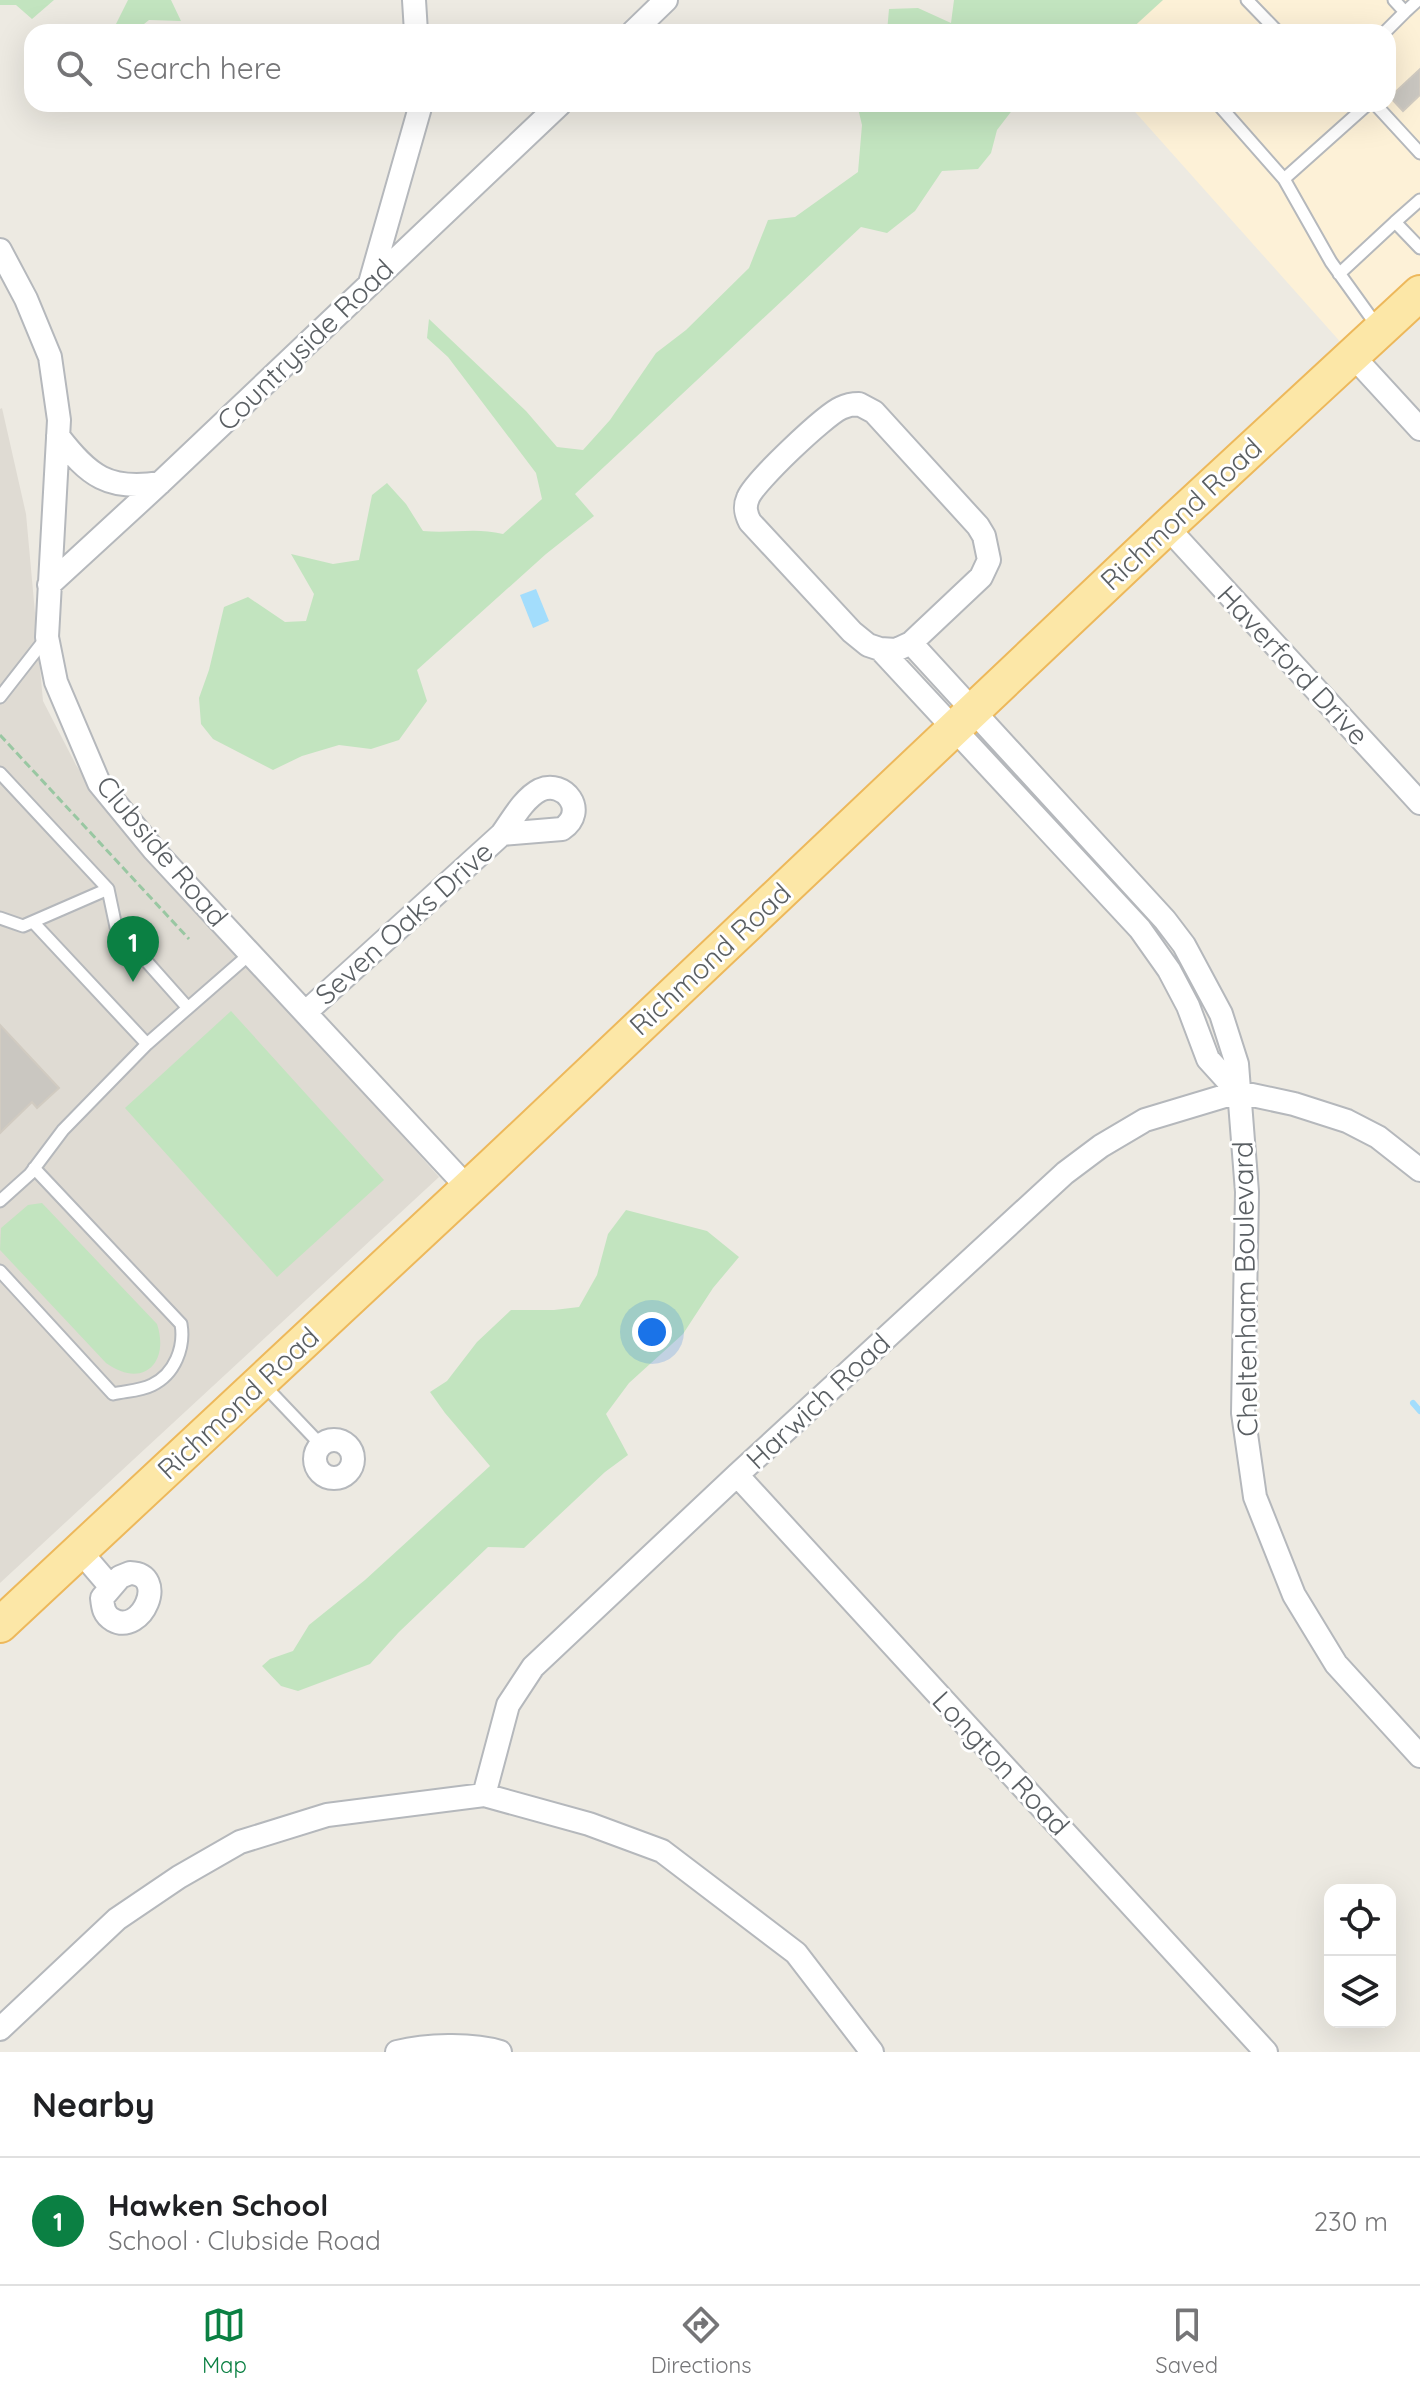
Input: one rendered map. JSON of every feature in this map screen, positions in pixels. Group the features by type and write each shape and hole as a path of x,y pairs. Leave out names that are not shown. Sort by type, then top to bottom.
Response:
{"main road":[{"name":"Richmond Road","path":"0,1625 468,1188 1167,527 1420,293"}],"street":[{"path":"414,0 416,24"},
{"path":"641,24 666,0"},
{"path":"370,283 419,112"},
{"name":"Countryside Road","path":"49,585 552,112"},
{"name":"Clubside Road","path":"0,250 26,299 50,357 59,420 47,637 56,682 99,783 154,850 468,1188"},
{"path":"1352,355 1420,429"},
{"path":"859,404 874,412 978,526 987,548 989,560 981,577 911,643 896,650 868,645 852,632 750,522 745,509 758,483 839,408 859,404"},
{"path":"58,436 78,462 105,480 130,486 160,483"},
{"name":"Haverford Drive","path":"1167,527 1420,803"},
{"path":"911,643 964,719 1140,929 1169,970 1188,1006 1208,1059 1238,1092 1294,1104 1347,1121 1378,1137 1420,1170"},
{"path":"880,649 964,719"},
{"name":"Seven Oaks Drive","path":"306,1012 502,834"},
{"name":"Harwich Road","path":"484,1795 508,1705 533,1667 737,1475 1065,1173 1145,1120 1238,1092"},
{"name":"Cheltenham Boulevard","path":"1238,1092 1247,1192 1243,1413 1255,1497 1294,1595 1336,1664 1420,1756"},
{"name":"Longton Road","path":"737,1475 1266,2052"},
{"path":"80,1551 110,1586"},
{"path":"0,2029 117,1919 179,1877 240,1842 327,1815 484,1795 589,1824 662,1851 796,1953 872,2052"},
{"path":"397,2052 413,2048 485,2047 500,2052"}],"lane":[{"path":"1247,0 1270,24"},
{"path":"1394,0 1405,12"},
{"path":"1393,24 1418,0"},
{"path":"1225,112 1284,179 1339,274 1379,330"},
{"path":"1284,179 1359,112"},
{"path":"1382,112 1420,153"},
{"path":"1339,274 1420,200"},
{"path":"1395,222 1420,248"},
{"path":"1,694 47,637"},
{"path":"0,773 108,889 116,927 188,1008"},
{"path":"0,918 23,926 108,889"},
{"path":"33,922 147,1044"},
{"path":"0,1201 34,1168 63,1130 147,1044 251,953"},
{"path":"0,1271 113,1394 153,1384 166,1375 180,1351 183,1338 181,1324 34,1168"},
{"path":"261,1382 321,1445"}],"path":[{"path":"0,735 189,939"}],"shaded area":[{"path":"1103,0 1420,0 1420,293 1352,355 1135,112 1396,112 1396,24 1078,24"},
{"path":"0,409 26,514 43,701 76,765 91,787 439,1177 0,1583"}],"green space":[{"path":"0,0 54,0 32,19 16,5 0,5"},
{"path":"128,0 171,0 181,21 149,20 144,24 116,24"},
{"path":"954,0 1163,0 1137,24 888,24 889,9 918,8 951,23"},
{"path":"859,112 1011,112 997,130 991,153 978,169 942,171 915,211 887,233 861,227 575,494 594,516 546,554 417,670 427,701 399,740 371,749 339,745 302,756 273,770 213,739 201,724 199,698 224,607 248,597 285,622 306,621 314,594 291,554 333,564 359,560 372,495 387,483 406,504 423,531 503,534 542,499 536,473 448,357 427,338 429,319 526,411 557,447 583,450 610,420 656,353 686,330 749,268 768,220 795,217 858,172 862,125"},
{"path":"231,1011 384,1180 277,1277 125,1108"},
{"path":"42,1203 157,1324 160,1351 150,1368 131,1374 106,1363 0,1250 1,1228 28,1205"},
{"path":"626,1210 707,1231 739,1257 713,1288 683,1334 629,1383 606,1414 628,1455 605,1472 524,1548 488,1547 370,1664 298,1691 281,1686 262,1666 270,1659 293,1651 309,1625 365,1580 490,1466 430,1392 447,1381 477,1342 511,1310 579,1307 597,1275 608,1234"}],"water":[{"path":"536,589 549,621 533,628 520,595"}],"building":[{"path":"1420,69 1420,95 1403,111 1396,103 1396,91"},
{"path":"0,1025 59,1088 37,1108 32,1102 0,1133"}],"waterway":[{"path":"1413,1403 1420,1411"}],"place":[{"name":"Hawken School","path":"133,982"}]}
